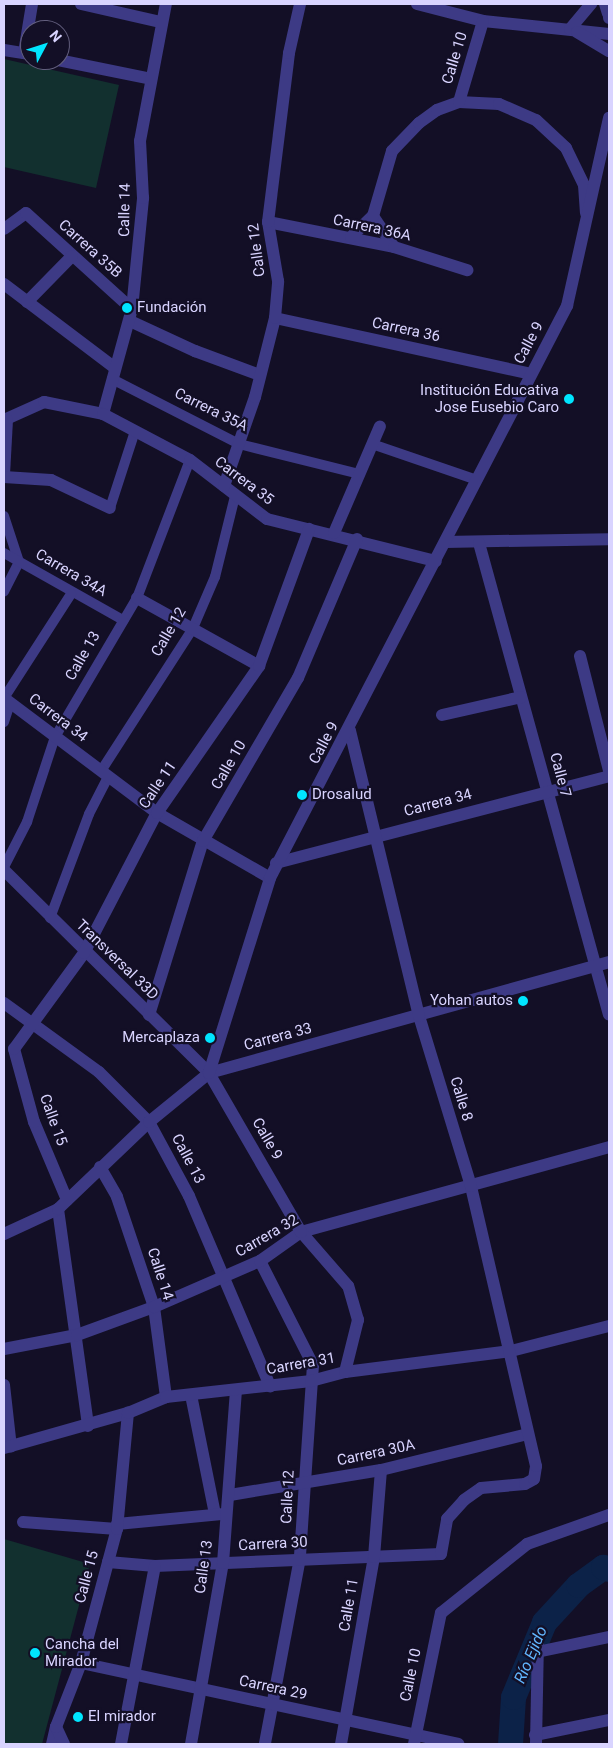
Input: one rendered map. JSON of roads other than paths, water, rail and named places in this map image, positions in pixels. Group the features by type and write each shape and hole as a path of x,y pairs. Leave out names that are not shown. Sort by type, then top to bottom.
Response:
{"street":[{"path":"30,20 32,4"},
{"path":"81,4 161,22"},
{"name":"Calle 14","path":"103,414 131,315 143,198 140,141 150,79 166,4"},
{"name":"Calle 12","path":"224,486 260,375 275,318 278,282 268,222 289,53 300,4"},
{"path":"416,4 483,21 609,34"},
{"path":"570,29 591,4"},
{"name":"Calle 10","path":"373,216 392,151 419,123 437,110 459,102 483,21"},
{"path":"570,29 609,50"},
{"path":"4,50 20,53"},
{"path":"70,62 150,79"},
{"path":"459,102 499,104 536,120 560,143 584,185 588,226"},
{"name":"Calle 9","path":"345,1372 358,1320 348,1286 302,1232 209,1072 276,863 350,730 530,374 567,306 588,226 609,118"},
{"name":"Carrera 35B","path":"4,230 26,213 131,315 195,351 260,375"},
{"path":"351,237 373,216 394,247"},
{"name":"Carrera 36A","path":"268,222 394,247 467,270"},
{"path":"27,302 72,256"},
{"name":"Carrera 35A","path":"4,284 114,374 239,444 359,474"},
{"name":"Carrera 36","path":"275,318 530,374"},
{"path":"103,414 44,402 5,420 4,476 51,480 110,508 135,431"},
{"name":"Carrera 35","path":"103,414 190,460 267,519 334,533 436,561"},
{"path":"334,533 380,426"},
{"path":"372,444 477,480"},
{"name":"Calle 13","path":"4,868 27,822 55,737 137,598 190,460"},
{"name":"Calle 12","path":"50,918 104,774 193,628 216,577 235,496"},
{"path":"4,516 19,562 4,590"},
{"name":"Calle 11","path":"14,1049 32,1021 84,953 157,813 259,666 309,529"},
{"name":"Calle 10","path":"149,1015 203,841 298,678 357,539"},
{"path":"445,542 479,543 609,539"},
{"name":"Calle 7","path":"479,543 609,1014"},
{"name":"Carrera 34A","path":"4,552 71,594 123,620"},
{"path":"4,722 6,700 71,594"},
{"path":"137,598 259,666"},
{"path":"580,656 609,771"},
{"path":"442,715 521,697"},
{"name":"Carrera 34","path":"6,700 157,813 270,878"},
{"name":"Calle 8","path":"350,730 419,1016 471,1186 511,1350 536,1466 534,1479 525,1484 481,1488 464,1500 447,1519 441,1554"},
{"name":"Carrera 34","path":"276,863 609,776"},
{"name":"Transversal 33D","path":"4,868 84,953 209,1072"},
{"name":"Carrera 33","path":"4,1234 62,1205 149,1122 209,1072 419,1016 609,962"},
{"name":"Calle 13","path":"4,1003 32,1021 99,1072 149,1122 189,1196 270,1386"},
{"name":"Calle 15","path":"14,1049 34,1122 62,1205 88,1426"},
{"name":"Carrera 32","path":"4,1349 77,1335 154,1306 260,1261 302,1232 609,1147"},
{"name":"Calle 14","path":"100,1167 117,1198 154,1306 166,1397"},
{"name":"Calle 12","path":"260,1261 313,1365 300,1558 265,1744"},
{"name":"Carrera 31","path":"7,1447 88,1426 166,1397 236,1392 311,1381 345,1372 511,1350 609,1326"},
{"path":"4,1385 7,1447"},
{"name":"Calle 13","path":"190,1744 222,1563 221,1514 230,1495 236,1392"},
{"path":"23,1522 117,1527 221,1514 191,1395"},
{"name":"Calle 15","path":"52,1744 56,1727 80,1662 117,1527 128,1412"},
{"name":"Carrera 30A","path":"230,1495 381,1470 528,1434"},
{"name":"Calle 11","path":"341,1744 374,1558 381,1470"},
{"name":"Calle 10","path":"415,1739 441,1613 527,1544 609,1515"},
{"name":"Carrera 30","path":"108,1562 155,1566 300,1558 374,1558 441,1554"},
{"path":"121,1744 137,1675 155,1566"},
{"path":"609,1637 537,1647 536,1740 609,1720"},
{"name":"Carrera 29","path":"80,1662 272,1704 415,1739 458,1744"},
{"path":"56,1727 64,1744"}],"waterway":[{"name":"Río Ejido","path":"510,1744 513,1697 544,1622 578,1585 603,1567 609,1569"}],"place":[{"name":"Fundación","path":"127,308"},
{"name":"Institución Educativa Jose Eusebio Caro","path":"569,399"},
{"name":"Drosalud","path":"302,795"},
{"name":"Yohan autos","path":"523,1001"},
{"name":"Mercaplaza","path":"210,1038"},
{"name":"Cancha del Mirador","path":"35,1653"},
{"name":"El mirador","path":"78,1717"}]}
